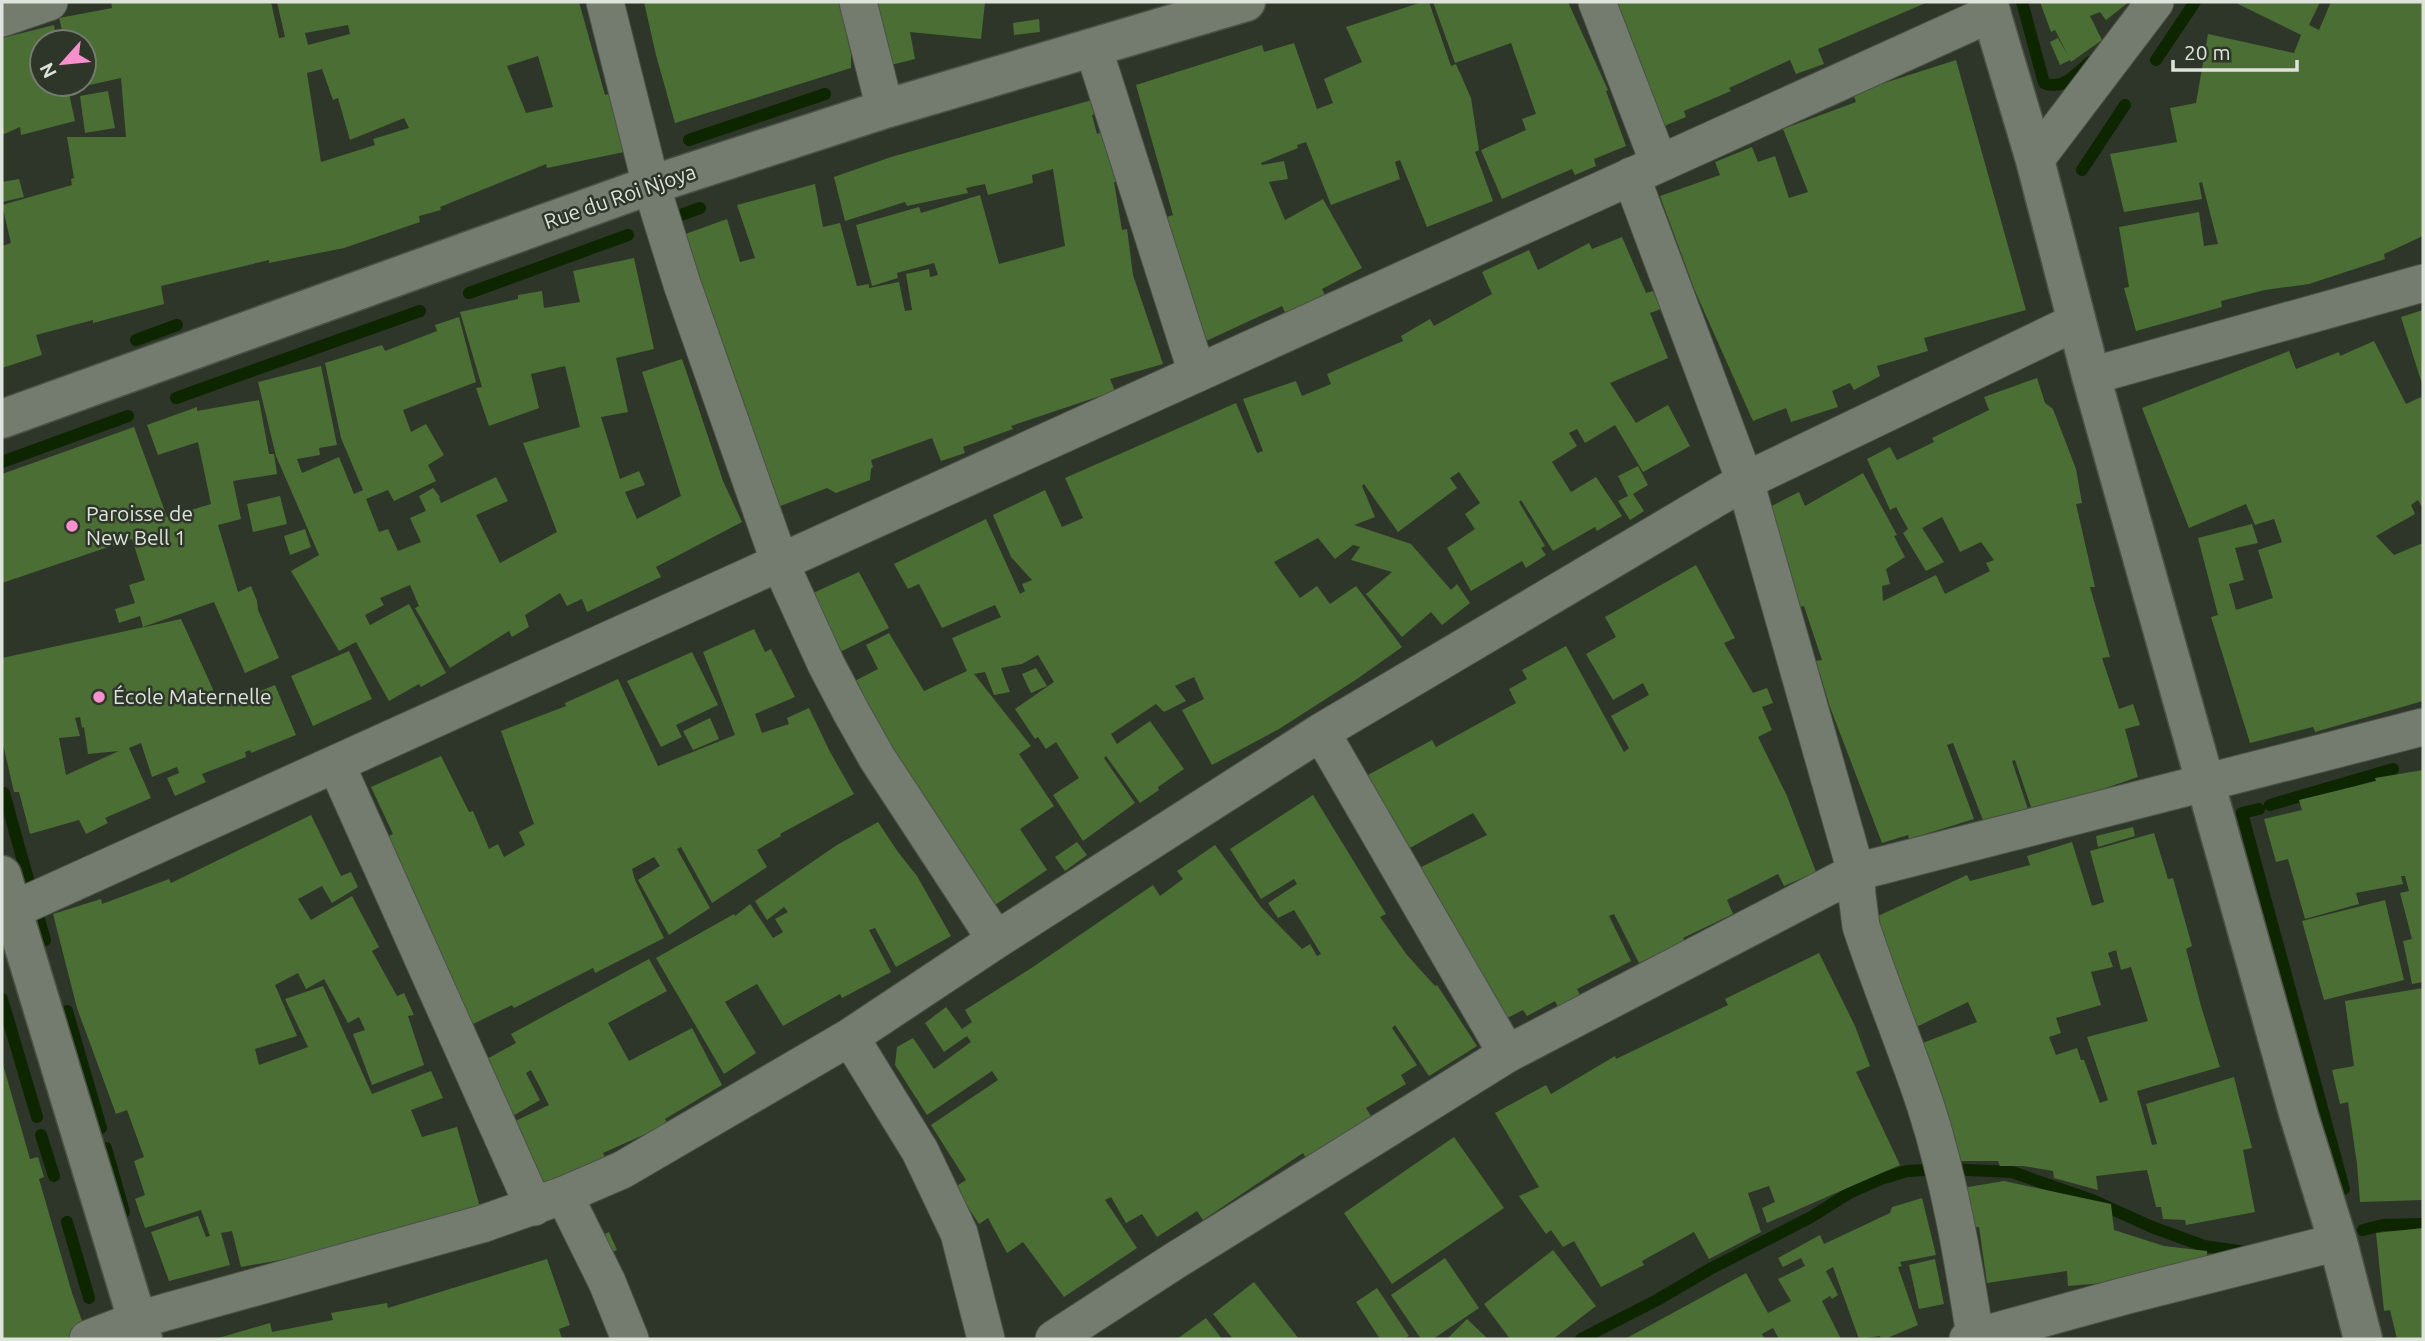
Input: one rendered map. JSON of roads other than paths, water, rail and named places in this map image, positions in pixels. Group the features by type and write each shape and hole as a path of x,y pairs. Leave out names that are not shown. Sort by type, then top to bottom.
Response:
{"main road":[{"name":"Rue du Roi Njoya","path":"2,419 651,185 885,109 1246,2"},
{"path":"1990,7 2035,160 2091,376 2299,1116 2338,1242 2363,1339"},
{"path":"2,875 7,913 140,1330"}],"street":[{"path":"2,18 49,2"},
{"path":"605,2 651,185 706,355 779,563 826,664 877,758 996,940"},
{"path":"858,2 885,109"},
{"path":"1597,2 1645,170 1745,481 1856,872 1861,926 1926,1107 1961,1246 1971,1338 2338,1242"},
{"path":"2035,160 2155,2"},
{"path":"7,913 1645,170 1990,7"},
{"path":"1093,47 1197,373"},
{"path":"2091,376 2423,283"},
{"path":"88,1339 140,1330 482,1224 549,1201 622,1170 850,1037 1321,732 1745,481 2076,322"},
{"path":"1054,1339 1507,1054 1856,872 2097,808 2207,783 2423,727"},
{"path":"1321,732 1507,1054"},
{"path":"336,764 549,1201 607,1282 630,1339"},
{"path":"850,1037 920,1151 958,1233 986,1339"}],"waterway":[{"path":"2022,2 2044,83 2063,83 2090,62"},
{"path":"2156,60 2195,2"},
{"path":"689,140 825,94"},
{"path":"2082,170 2125,105"},
{"path":"664,221 700,208"},
{"path":"469,293 628,235"},
{"path":"176,398 420,311"},
{"path":"136,340 177,325"},
{"path":"2,462 128,416"},
{"path":"2270,805 2393,769"},
{"path":"4,793 45,940"},
{"path":"2259,809 2242,813 2344,1189"},
{"path":"2,999 37,1117"},
{"path":"67,1011 101,1128"},
{"path":"41,1135 54,1176"},
{"path":"106,1148 124,1212"},
{"path":"1581,1339 1811,1217 1851,1192 1907,1171 1946,1169 2012,1172 2092,1200 2152,1227 2204,1246 2245,1252"},
{"path":"67,1222 89,1298"},
{"path":"2363,1230 2383,1225 2423,1224"}],"place":[{"name":"Paroisse de New Bell 1","path":"72,526"},
{"name":"École Maternelle","path":"99,697"}]}
